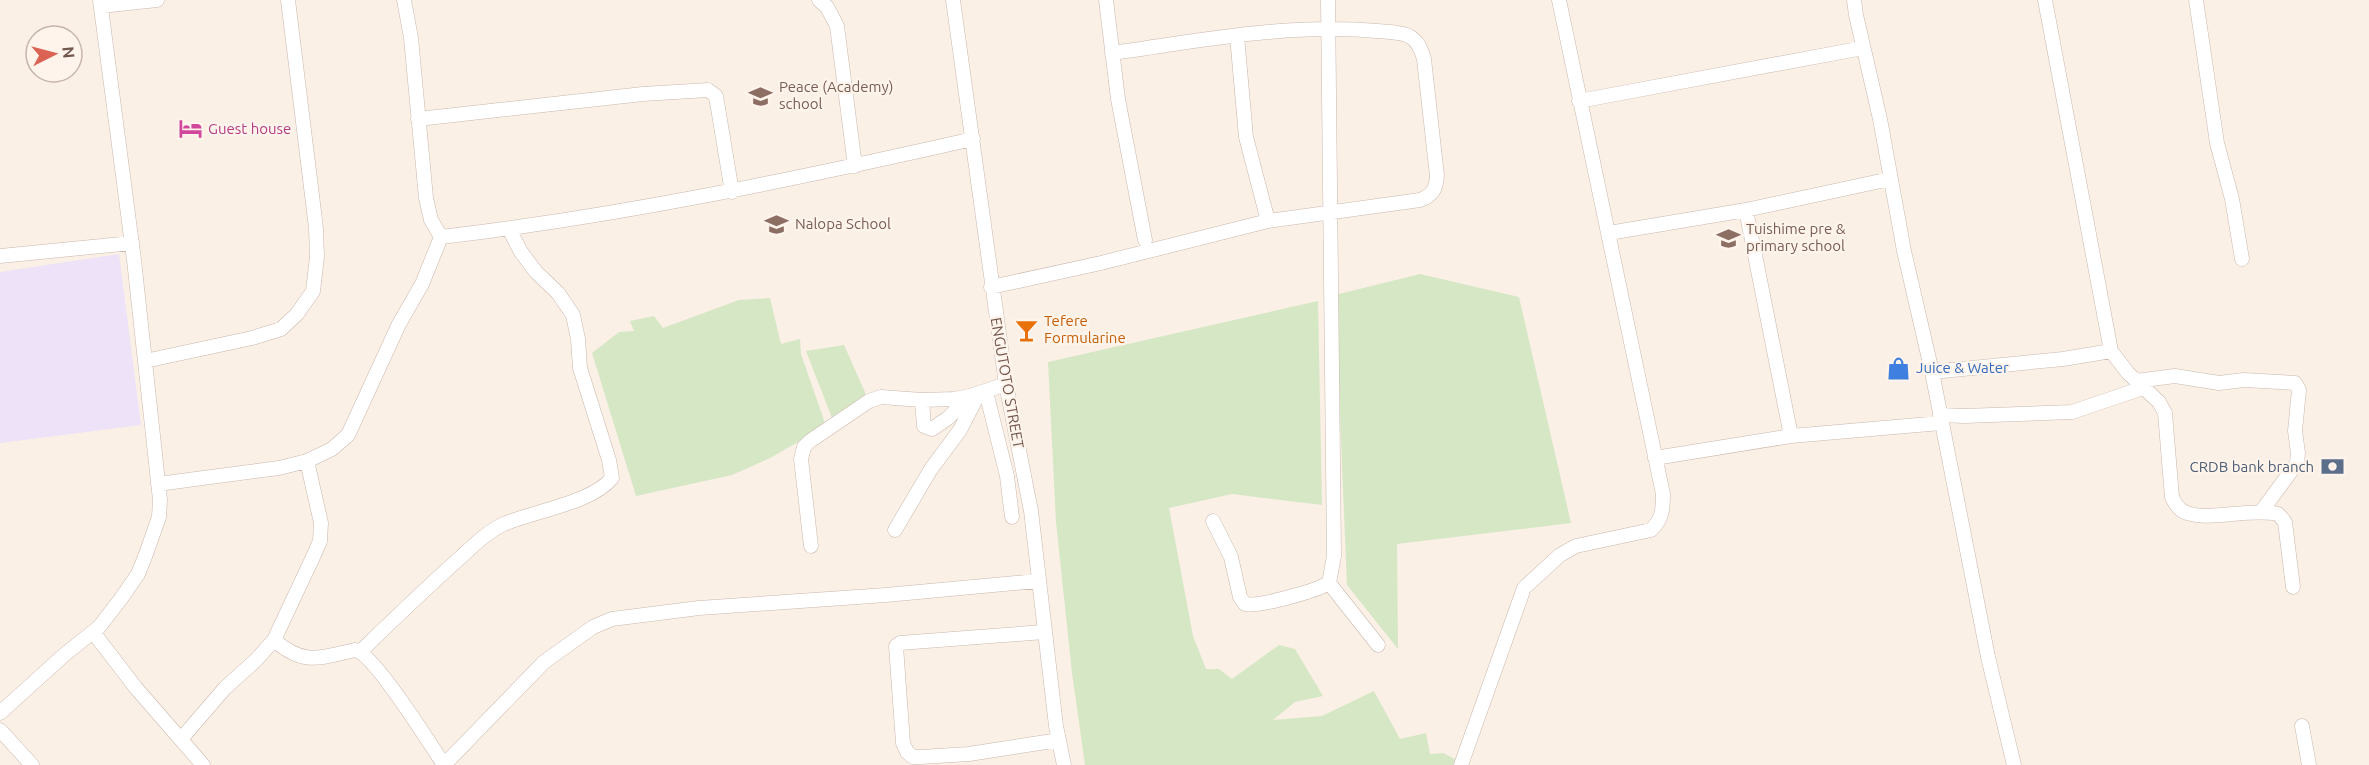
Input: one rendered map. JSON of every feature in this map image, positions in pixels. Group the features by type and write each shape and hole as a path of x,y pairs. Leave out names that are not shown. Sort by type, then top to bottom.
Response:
{"street":[{"path":"0,713 93,632 120,600 138,574 159,517 158,484 132,243 100,3 157,0"},
{"path":"145,361 252,338 281,329 297,314 313,291 317,257 316,228 288,0"},
{"path":"404,0 411,38 429,209 431,220 441,237"},
{"path":"819,0 827,7 837,26 855,166"},
{"name":"ENGUTOTO STREET","path":"953,0 991,287 1006,384 1031,511 1044,632 1064,765"},
{"path":"1106,0 1129,164 1145,240"},
{"path":"1213,521 1231,557 1240,597 1245,604 1255,604 1304,593 1329,583 1334,556 1328,0"},
{"path":"1461,765 1524,588 1560,555 1576,546 1651,530 1659,523 1663,508 1663,494 1559,0"},
{"path":"1854,0 1989,657 2014,765"},
{"path":"2045,0 2111,351 2139,384 2159,402 2164,413 2167,429 2169,482 2176,506 2185,513 2199,515 2261,512 2278,514 2285,522 2293,587"},
{"path":"2196,0 2217,143 2232,199 2242,259"},
{"path":"991,287 1101,263 1268,221 1420,200 1431,196 1436,187 1437,176 1424,59 1416,41 1404,34 1330,28 1237,36 1112,53"},
{"path":"1237,36 1246,137 1268,221"},
{"path":"1579,101 1863,48"},
{"path":"418,119 632,95 708,90 716,96 732,192"},
{"path":"441,237 509,229 732,192 973,140"},
{"path":"1609,232 1746,210 1890,179"},
{"path":"1746,210 1791,436"},
{"path":"361,651 437,578 500,525 586,495 601,488 612,478 609,460 580,368 578,332 573,315 558,293 536,272 521,252 509,229"},
{"path":"158,484 279,468 307,461 332,449 348,435 399,324 422,284 441,237"},
{"path":"0,256 132,243"},
{"path":"1932,372 2063,359 2111,351"},
{"path":"1655,458 1791,436 1940,419 2072,412 2139,384 2175,376 2219,383 2244,380 2295,383 2299,390 2295,431 2298,453 2296,463 2261,512"},
{"path":"812,546 801,459 804,447 869,401 890,396 922,400 979,394 1006,384"},
{"path":"922,400 924,426 932,429 979,394"},
{"path":"979,394 1007,476 1012,517"},
{"path":"895,530 925,477 960,430 979,394"},
{"path":"181,739 225,688 274,640 320,541 321,523 307,461"},
{"path":"274,640 290,653 304,658 319,659 355,650 361,651 384,679 444,765 544,662 594,627 612,619 699,608 886,595 1038,581"},
{"path":"1329,583 1378,645"},
{"path":"93,632 136,688 203,765"},
{"path":"1044,632 896,646 903,743 907,752 913,757 921,757 969,754 1059,740"},
{"path":"2302,726 2309,765"},
{"path":"0,730 32,765"}],"shaded area":[{"path":"119,254 141,425 0,443 0,272"}],"green space":[{"path":"1420,274 1519,297 1571,523 1397,544 1398,649 1347,585 1335,295"},
{"path":"770,298 781,344 800,339 801,354 826,426 770,458 732,475 636,496 592,353 619,332 634,331 630,321 654,316 663,328 739,300"},
{"path":"1318,301 1322,505 1232,494 1169,508 1193,636 1206,669 1219,669 1232,679 1279,645 1295,649 1323,696 1295,702 1273,720 1322,716 1374,691 1400,739 1426,733 1430,754 1443,753 1455,759 1453,765 1085,765 1072,673 1056,522 1048,362"},
{"path":"844,345 868,399 834,423 806,351"}],"place":[{"name":"Peace (Academy) school","path":"761,96"},
{"name":"Guest house","path":"190,129"},
{"name":"Nalopa School","path":"777,224"},
{"name":"Tuishime pre & primary school","path":"1728,238"},
{"name":"Tefere Formularine","path":"1026,330"},
{"name":"Juice & Water","path":"1898,368"},
{"name":"CRDB bank branch","path":"2332,467"}]}
